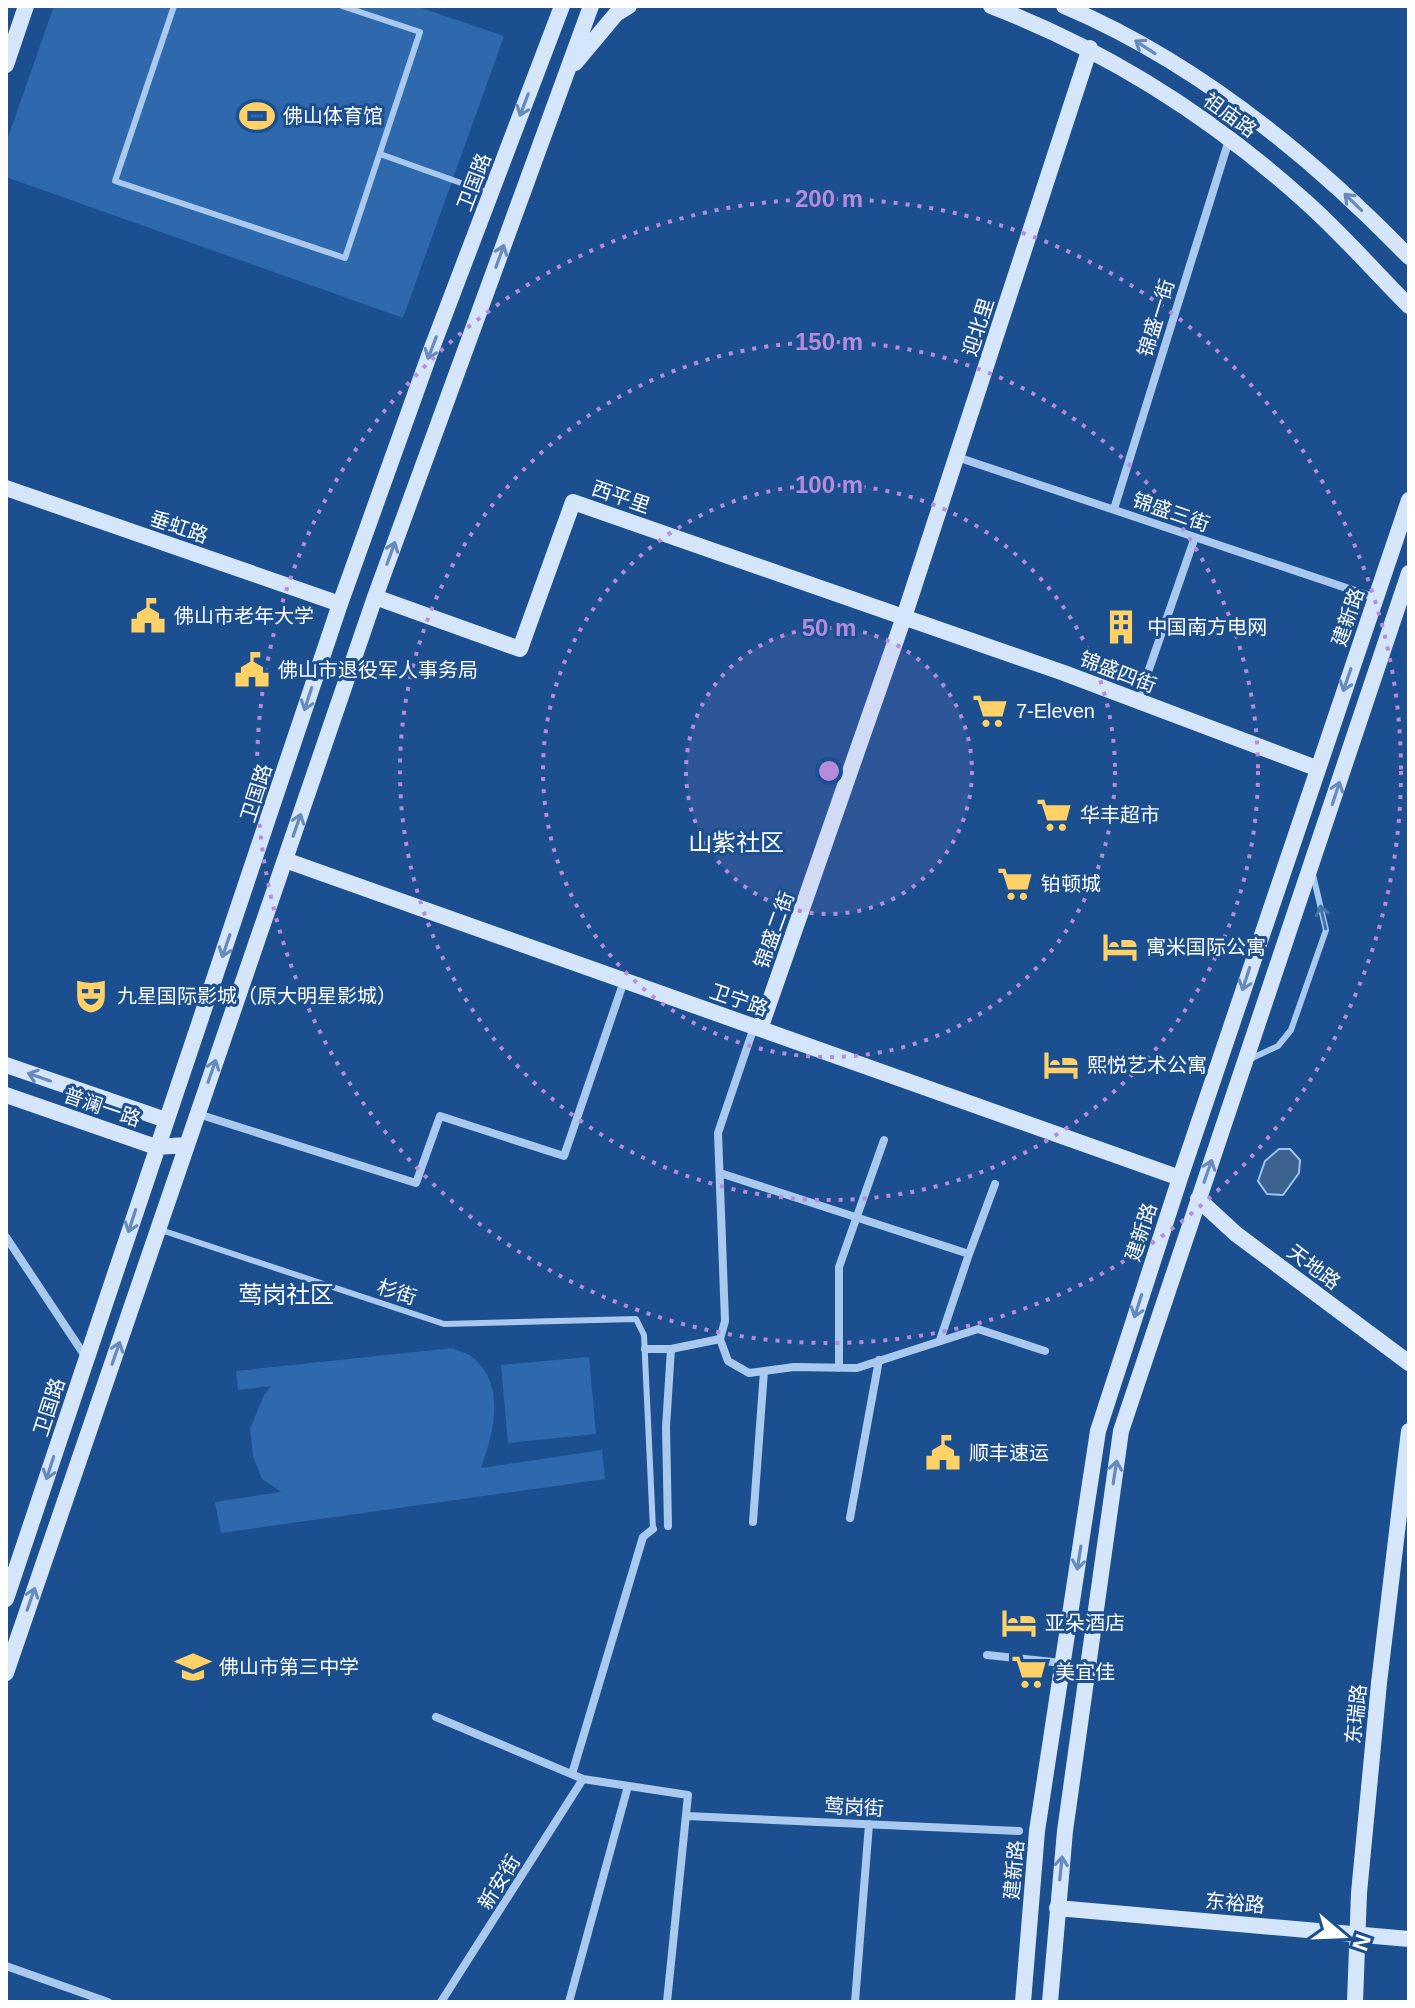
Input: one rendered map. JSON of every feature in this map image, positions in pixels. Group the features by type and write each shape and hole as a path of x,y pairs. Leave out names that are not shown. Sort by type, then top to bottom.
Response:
{"main road":[{"path":"6,65 26,6"},
{"path":"542,60 549,6"},
{"name":"卫国路","path":"6,1599 340,604 562,6"},
{"path":"6,1673 375,597 591,6"},
{"path":"568,70 616,14 629,6"},
{"name":"祖庙路","path":"991,6 1090,48 1229,137 1308,203 1409,306"},
{"name":"祖庙路","path":"1064,6 1128,36 1223,98 1326,177 1409,257"},
{"name":"迎北里","path":"904,617 1090,48"},
{"name":"垂虹路","path":"6,488 340,604"},
{"name":"建新路","path":"1023,2002 1037,1831 1098,1431 1316,768 1409,500"},
{"name":"西平里","path":"375,597 520,649 573,502 904,617"},
{"path":"1050,2002 1057,1908 1092,1626 1121,1431 1409,573"},
{"name":"锦盛四街","path":"904,617 1064,673 1316,768"},
{"name":"锦盛二街","path":"757,1028 904,617"},
{"name":"卫宁路","path":"285,860 1180,1178"},
{"name":"普澜一路","path":"6,1065 166,1120"},
{"name":"普澜一路","path":"6,1095 156,1147 187,1145"},
{"path":"166,1120 187,1145"},
{"name":"天地路","path":"1198,1199 1236,1234 1409,1363"},
{"name":"东瑞路","path":"1355,2002 1359,1893 1379,1683 1409,1431"},
{"name":"东裕路","path":"1057,1908 1409,1939"}],"street":[{"name":"锦盛一街","path":"1114,509 1229,137"},
{"name":"锦盛三街","path":"957,457 1376,598"},
{"path":"1138,702 1195,537"},
{"path":"198,1114 416,1183 440,1116 564,1156 624,981"},
{"path":"757,1028 718,1133 725,1321 720,1339 728,1361 749,1373 794,1367 857,1368 978,1329 1045,1351"},
{"path":"839,1368 839,1267 884,1140"},
{"path":"720,1173 969,1254"},
{"path":"940,1340 995,1184"},
{"path":"6,1237 86,1358"},
{"path":"645,1349 671,1349 720,1339"},
{"path":"668,1526 666,1427 671,1349"},
{"path":"850,1518 879,1360"},
{"path":"753,1522 764,1371"},
{"path":"572,1774 643,1537 653,1529"},
{"path":"987,1655 1063,1663"},
{"path":"436,1717 583,1779 688,1795 667,2002"},
{"name":"新安街","path":"441,2002 583,1779"},
{"path":"569,2002 628,1786"},
{"name":"莺岗街","path":"687,1816 1019,1831"},
{"path":"855,2002 869,1824"},
{"path":"6,1966 108,2002"}],"lane":[{"path":"174,6 115,181 345,258 420,32 342,6"},
{"path":"380,154 491,194"},
{"path":"1245,1062 1278,1046 1291,1030 1326,930 1311,867"},
{"name":"杉街","path":"158,1229 444,1324 636,1319 644,1335 645,1349"},
{"path":"645,1349 653,1529"}],"shaded area":[{"path":"54,6 416,6 504,36 403,318 6,177 6,143"},
{"path":"1279,1149 1290,1149 1300,1160 1299,1173 1283,1195 1267,1194 1258,1181 1265,1161"},
{"path":"453,1348 474,1358 491,1385 493,1427 481,1468 602,1450 605,1479 221,1533 215,1502 281,1492 262,1479 253,1456 250,1429 271,1386 238,1390 236,1371"},
{"path":"589,1357 596,1434 508,1443 501,1365"}],"place":[{"name":"佛山体育馆","path":"257,116"},
{"name":"佛山市老年大学","path":"148,616"},
{"name":"中国南方电网","path":"1121,627"},
{"name":"佛山市退役军人事务局","path":"252,670"},
{"name":"7-Eleven","path":"990,711"},
{"name":"华丰超市","path":"1054,815"},
{"name":"铂顿城","path":"1015,884"},
{"name":"寓米国际公寓","path":"1120,947"},
{"name":"九星国际影城（原大明星影城）","path":"91,996"},
{"name":"熙悦艺术公寓","path":"1061,1065"},
{"name":"顺丰速运","path":"943,1453"},
{"name":"亚朵酒店","path":"1019,1623"},
{"name":"佛山市第三中学","path":"193,1667"},
{"name":"美宜佳","path":"1029,1672"}],"district":[{"name":"山紫社区","path":"736,843"},
{"name":"莺岗社区","path":"286,1295"}]}
